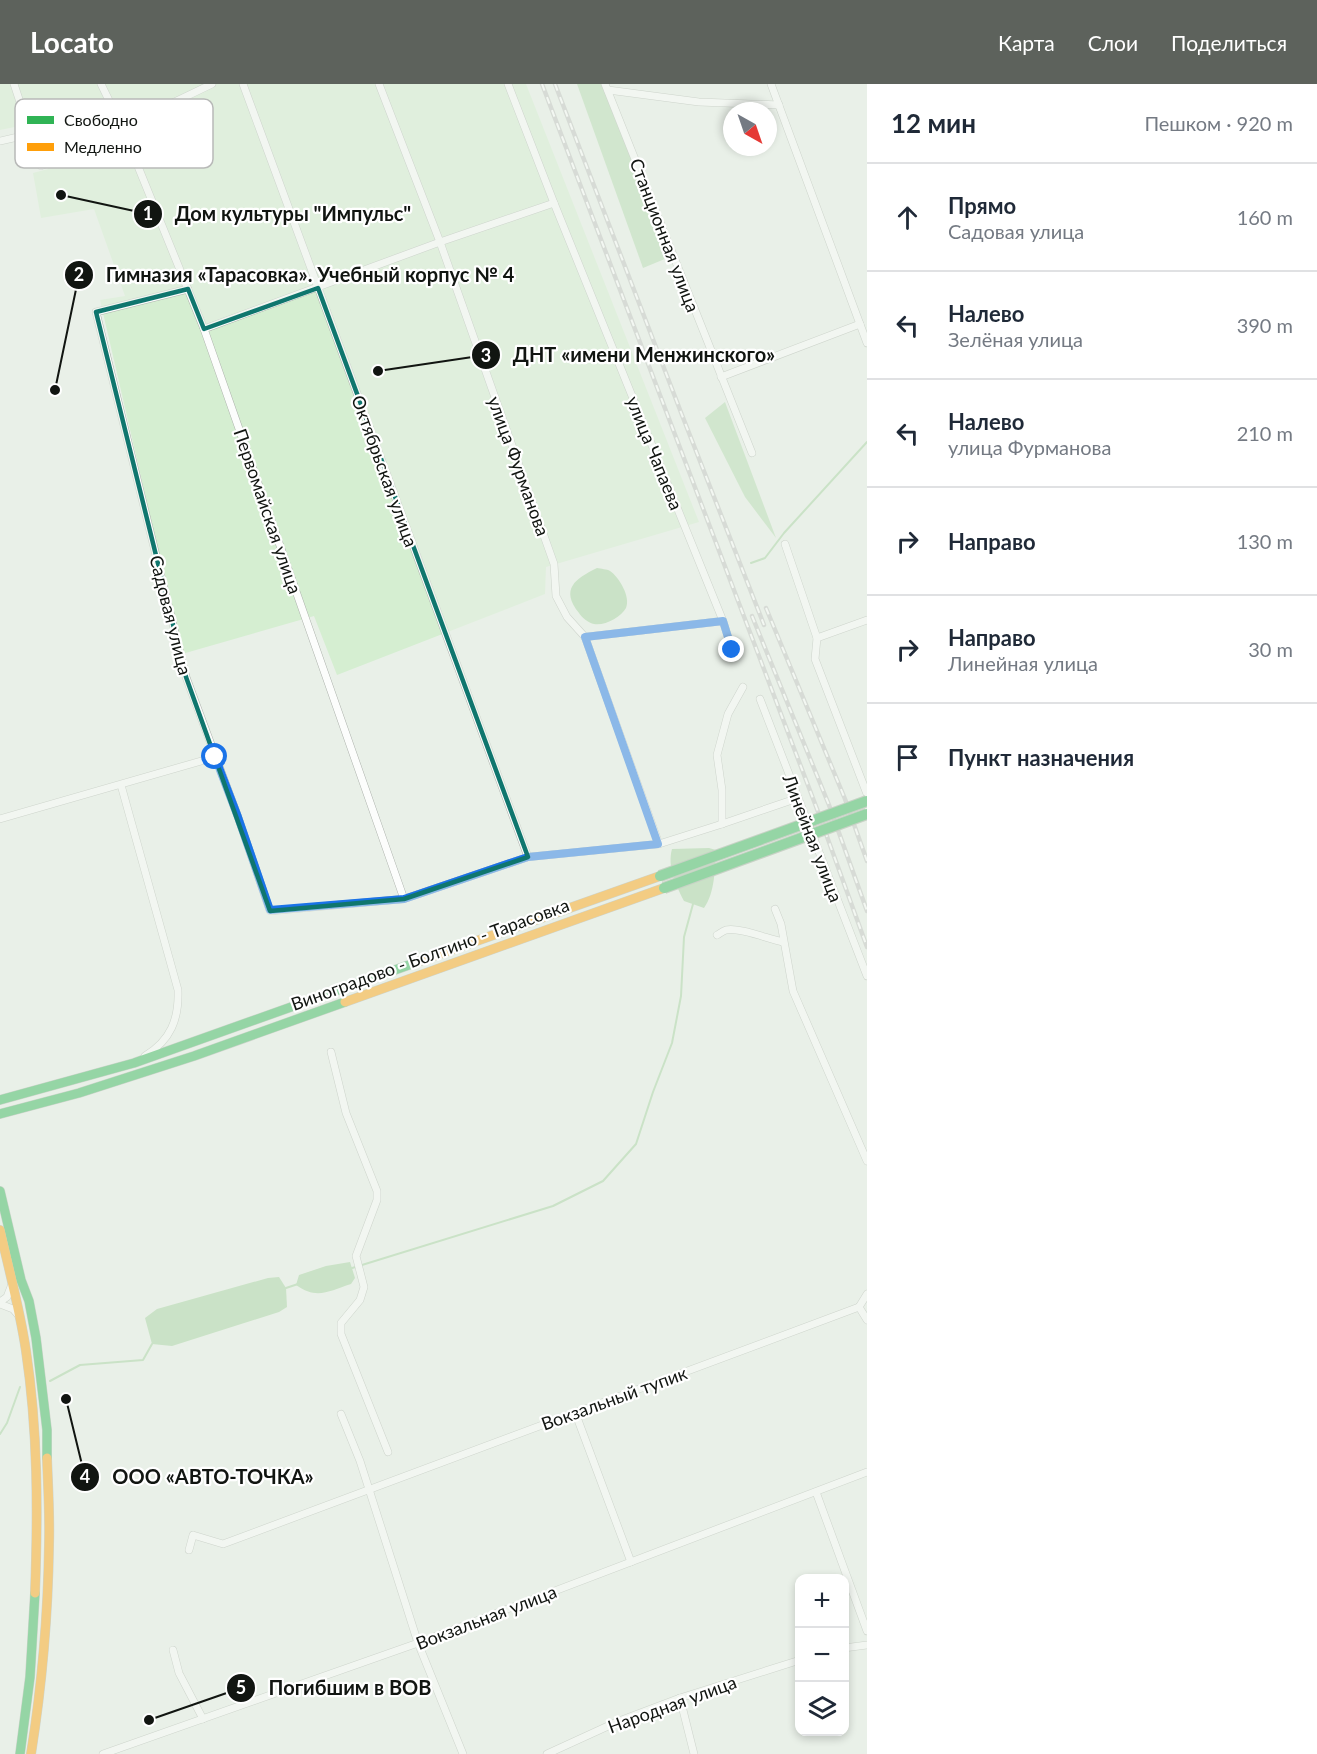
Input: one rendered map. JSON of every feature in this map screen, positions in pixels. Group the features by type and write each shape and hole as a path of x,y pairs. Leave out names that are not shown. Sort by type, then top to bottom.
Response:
{"main road":[{"name":"Виноградово - Болтино - Тарасовка","path":"0,1100 134,1063 867,801"},
{"name":"Виноградово - Болтино - Тарасовка","path":"0,1114 79,1093 194,1056 867,814"},
{"path":"0,1191 21,1280 29,1301 36,1338 47,1430 49,1544 46,1609 39,1703 30,1754"},
{"path":"0,1230 26,1348 35,1431 37,1544 33,1644 21,1754"}],"street":[{"path":"14,84 19,99"},
{"name":"Первомайская улица","path":"101,84 108,99"},
{"path":"181,99 212,84"},
{"name":"Октябрьская улица","path":"243,84 528,857"},
{"name":"улица Фурманова","path":"379,84 440,242 554,564 556,596 567,617 585,637 658,844"},
{"name":"улица Чапаева","path":"508,84 723,621"},
{"path":"771,84 867,343"},
{"path":"607,87 699,102 778,105"},
{"name":"Станционная улица","path":"607,87 752,453"},
{"path":"0,141 15,138"},
{"name":"Первомайская улица","path":"139,168 204,329 404,899"},
{"path":"204,329 554,202"},
{"name":"Садовая улица","path":"188,289 96,312 186,677 270,910 404,899"},
{"path":"721,377 860,324"},
{"path":"785,544 817,638 815,659 863,774 867,794"},
{"path":"817,638 867,620"},
{"path":"585,637 723,621 732,650"},
{"path":"723,824 722,790 717,755 728,714 743,687"},
{"name":"Линейная улица","path":"760,699 867,976"},
{"path":"0,819 215,757"},
{"path":"121,785 178,990 179,1006 173,1026 164,1041 134,1063"},
{"path":"404,899 528,857 658,844 798,798"},
{"path":"775,909 781,924 793,991 867,1161"},
{"path":"717,935 724,930 742,931 783,942"},
{"path":"331,1052 346,1113 377,1191 377,1200 356,1256 364,1287 360,1300 341,1323 341,1334 388,1452"},
{"path":"12,1284 6,1297 0,1303 13,1309 20,1317"},
{"path":"864,1301 867,1320"},
{"name":"Вокзальный тупик","path":"189,1550 193,1535 223,1544 369,1491 864,1301"},
{"path":"575,1412 631,1562"},
{"path":"341,1414 360,1461 418,1643 463,1754"},
{"name":"Вокзальная улица","path":"103,1754 418,1643 867,1472"},
{"path":"816,1491 867,1631"},
{"path":"849,1647 867,1645"},
{"path":"174,1650 179,1673 203,1719"},
{"name":"Народная улица","path":"547,1754 619,1721 680,1698 795,1662"},
{"path":"680,1698 694,1754"}],"highlighted area":[{"path":"318,288 528,857 404,899 270,911 186,677 96,312 188,289 204,329"}],"shaded area":[{"path":"0,84 526,84 699,522 546,567 545,594 337,675 314,616 182,654 100,300 125,296 94,209 41,218 33,173 48,168 213,168 213,99 15,99 15,127 0,130"},
{"path":"577,84 602,84 672,256 643,268"},
{"path":"725,402 776,538 745,497 705,418"},
{"path":"597,568 609,570 617,578 626,593 627,603 624,611 617,618 594,624 583,618 573,605 571,591 582,576"},
{"path":"709,848 716,850 715,872 708,902 704,908 684,901 673,876 671,856 672,849"},
{"path":"350,1262 355,1278 351,1284 323,1293 303,1290 296,1285 299,1275 326,1266"},
{"path":"279,1277 286,1288 287,1307 279,1312 172,1346 152,1344 145,1318 157,1309 268,1278"}],"waterway":[{"path":"751,563 765,558 784,533 867,442"},
{"path":"349,1269 553,1206 603,1181 636,1144 672,1043 681,996 684,937 693,904"},
{"path":"286,1288 298,1284"},
{"path":"50,1381 80,1365 143,1360 152,1344"},
{"path":"0,1434 7,1423 20,1387"}],"railway":[{"path":"542,84 817,809 867,947"},
{"path":"555,84 764,625"},
{"path":"766,608 845,799 867,861"},
{"path":"752,616 829,805 867,911"}],"traffic: fast":[{"path":"660,876 867,801"},
{"path":"664,888 867,814"},
{"path":"0,1100 134,1063 420,961"},
{"path":"0,1114 79,1093 194,1056 345,1002"},
{"path":"0,1191 21,1280 29,1301 36,1338 47,1430 47,1458"},
{"path":"20,1754 30,1677 35,1593"}],"traffic: slow":[{"path":"420,961 660,876"},
{"path":"345,1002 664,888"},
{"path":"0,1230 24,1336 33,1411 37,1502 35,1593"},
{"path":"31,1754 44,1650 47,1597 49,1523 47,1458"}],"place":[{"name":"Дом культуры \"Импульс\"","path":"61,195"},
{"name":"ДНТ «имени Менжинского»","path":"378,371"},
{"name":"Гимназия «Тарасовка». Учебный корпус № 4","path":"55,390"},
{"name":"ООО «АВТО-ТОЧКА»","path":"66,1399"},
{"name":"Погибшим в ВОВ","path":"149,1720"}],"route":[{"path":"215,757 270,910 404,899 528,857 658,844 585,637 723,621 732,650"}]}
